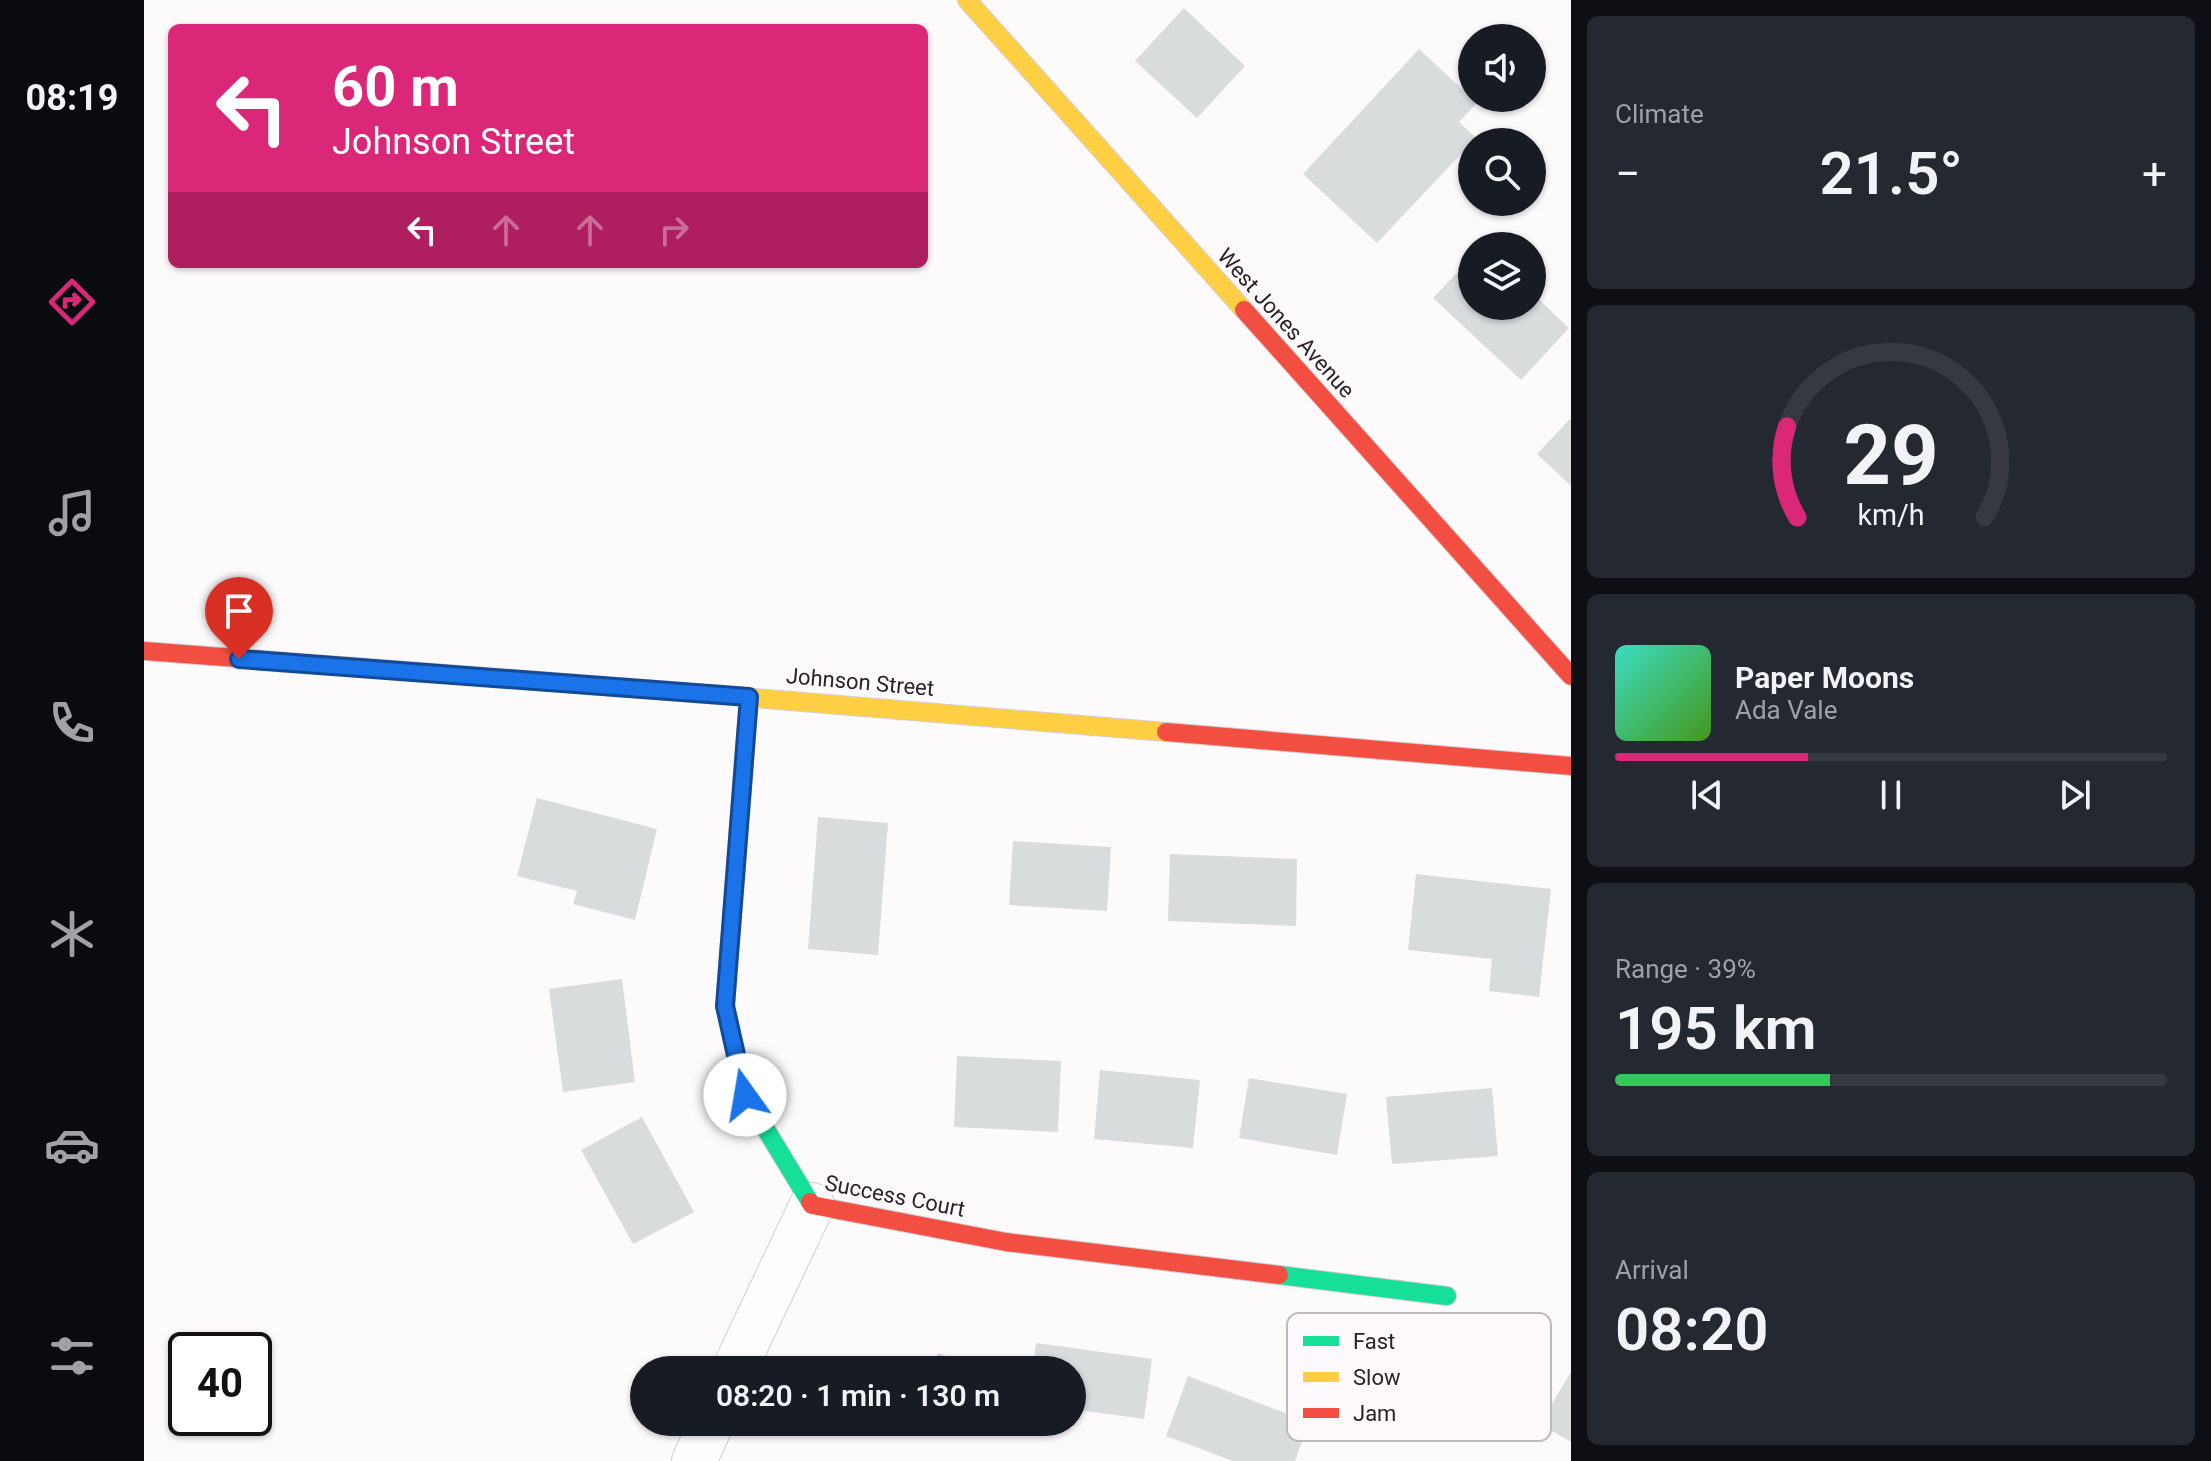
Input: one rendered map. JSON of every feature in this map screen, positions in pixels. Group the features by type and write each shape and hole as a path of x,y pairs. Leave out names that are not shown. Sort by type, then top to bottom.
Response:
{"street":[{"name":"West Jones Avenue","path":"967,0 1571,676"},
{"name":"Johnson Street","path":"144,651 749,697 1571,766"},
{"name":"Success Court","path":"749,697 725,1006 745,1095 812,1205 1006,1242 1447,1296"},
{"path":"741,1356 812,1205"},
{"path":"694,1461 706,1436"}],"building":[{"path":"1184,8 1245,66 1197,118 1135,61"},
{"path":"1419,49 1458,85 1458,112 1468,112 1459,122 1465,128 1458,128 1458,157 1377,243 1303,174"},
{"path":"1458,272 1458,320 1546,320 1546,306 1569,328 1521,380 1433,298"},
{"path":"1571,418 1571,486 1537,454"},
{"path":"537,798 657,829 635,920 573,904 577,891 517,876"},
{"path":"818,817 888,823 878,955 808,949"},
{"path":"1013,841 1111,847 1107,911 1009,905"},
{"path":"1170,854 1297,859 1296,926 1168,921"},
{"path":"1416,874 1551,889 1539,997 1489,991 1492,959 1408,950"},
{"path":"622,979 635,1082 563,1092 549,989"},
{"path":"957,1056 1061,1061 1058,1132 954,1127"},
{"path":"1100,1070 1200,1080 1193,1148 1094,1139"},
{"path":"1249,1078 1347,1094 1337,1155 1239,1138"},
{"path":"1492,1088 1498,1156 1392,1164 1386,1097"},
{"path":"642,1117 694,1212 633,1244 581,1150"},
{"path":"1036,1343 1152,1359 1144,1419 1086,1411 1086,1356 1035,1356"},
{"path":"1571,1372 1571,1442 1551,1430 1551,1406"},
{"path":"1188,1376 1287,1414 1287,1441 1302,1441 1295,1461 1233,1461 1166,1436"}],"traffic: fast":[{"path":"749,697 725,1006 745,1095 810,1202"},
{"path":"1279,1275 1447,1296"}],"traffic: slow":[{"path":"967,0 1244,310"},
{"path":"658,690 1166,732"}],"traffic: jam":[{"path":"1244,310 1571,676"},
{"path":"144,651 658,690"},
{"path":"1166,732 1571,766"},
{"path":"810,1202 812,1205 1006,1242 1279,1275"}],"route":[{"path":"239,659 749,697 725,1006 745,1095"}]}
